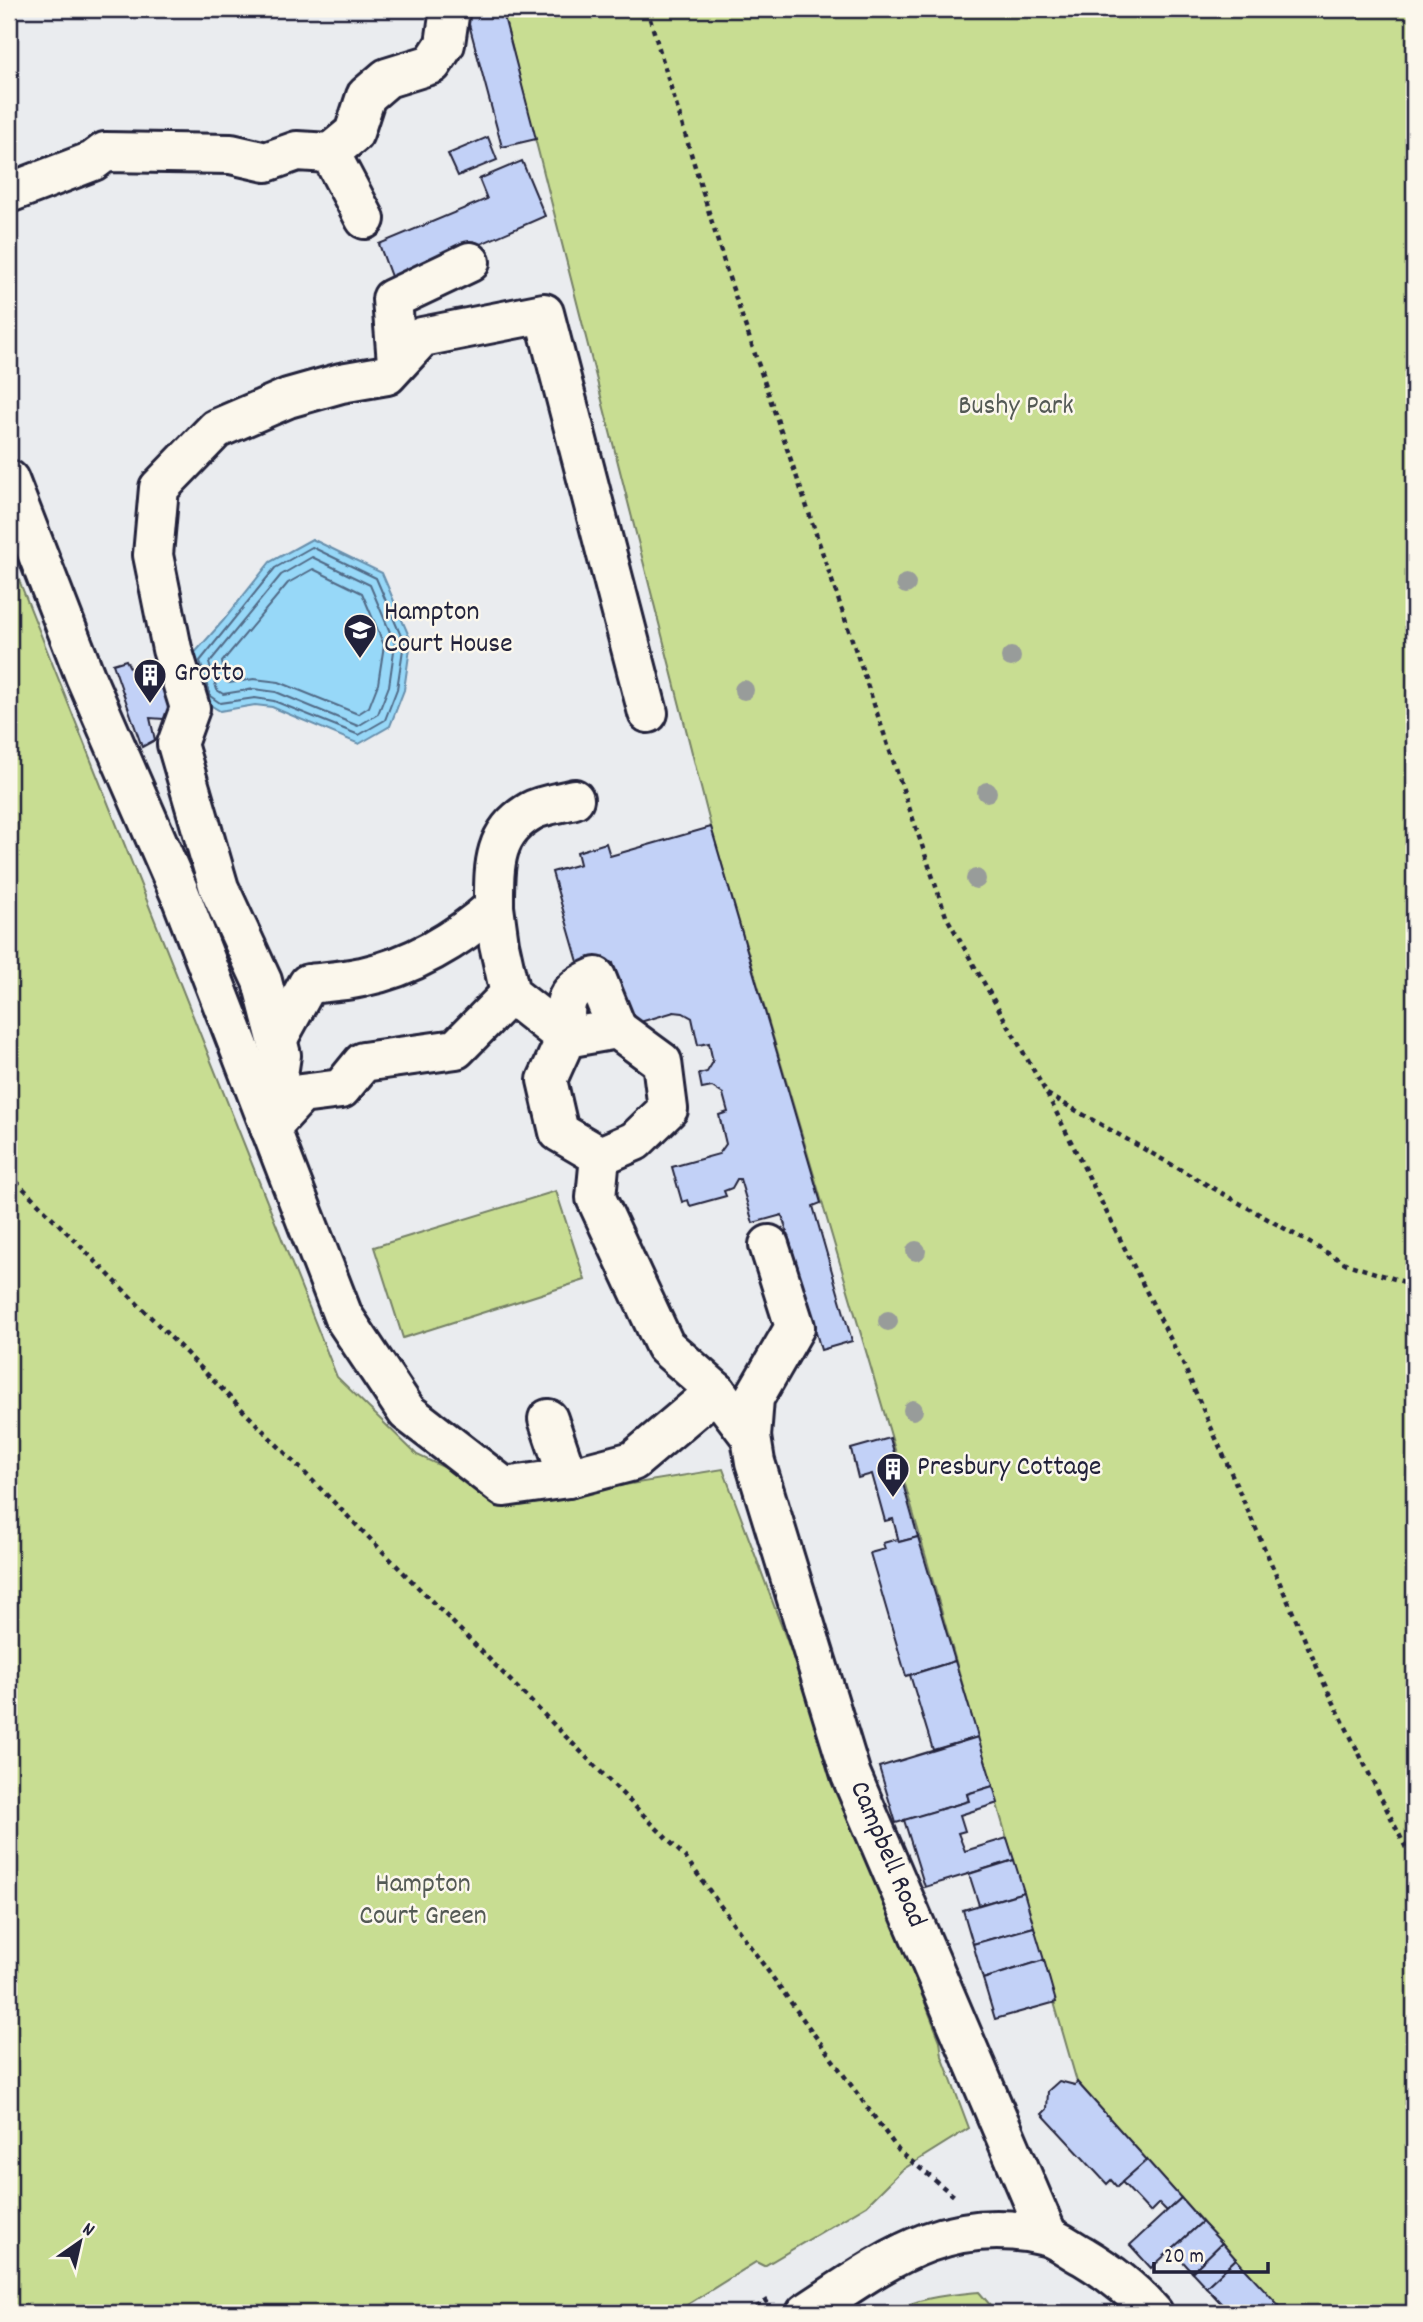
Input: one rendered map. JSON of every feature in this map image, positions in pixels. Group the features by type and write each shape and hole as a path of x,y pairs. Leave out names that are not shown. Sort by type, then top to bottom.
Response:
{"street":[{"path":"9,193 93,161 105,152 231,154 266,162 297,151 330,153 354,133 366,96 387,78 432,64 445,44 450,9"},
{"path":"330,153 365,219"},
{"path":"397,363 392,299 470,262"},
{"path":"270,1128 281,1055 262,981 219,888 177,744 190,708 172,649 153,555 159,488 216,429 288,398 341,383 387,375 422,337 544,313 648,713"},
{"path":"9,480 85,676 180,894 343,1316 407,1412 504,1487 568,1478 633,1461 716,1391"},
{"path":"574,799 532,810 503,835 494,869 494,907 499,944 510,994 566,1038 617,1029"},
{"path":"277,1040 308,984 363,977 420,958 475,924 494,907"},
{"path":"596,977 617,1029 662,1062 668,1109 635,1140 600,1156 559,1132 547,1080 566,1038 565,1005 576,986 596,977"},
{"path":"270,1128 301,1094 341,1089 363,1062 456,1049 510,994"},
{"path":"600,1156 596,1198 665,1346 716,1391 753,1449"},
{"path":"753,1449 754,1398 795,1327 769,1245"},
{"path":"548,1419 568,1478"},
{"name":"Campbell Road","path":"753,1449 851,1775 1048,2236"},
{"path":"806,2313 885,2262 916,2246 954,2233 994,2229 1048,2236 1097,2264 1144,2302 1153,2313"}],"path":[{"path":"647,9 727,275 946,916 1047,1094 1184,1366 1324,1683 1414,1864"},
{"path":"1047,1094 1348,1264 1414,1285"},
{"path":"9,1174 685,1857 899,2151 994,2229"}],"green space":[{"name":"Bushy Park","path":"502,9 1414,9 1414,2313 1284,2313 1077,2082 889,1429 711,827"},
{"name":"Hampton Court Green","path":"9,555 337,1377 417,1455 520,1502 723,1469 870,1863 940,2041 942,2056 969,2128 902,2170 867,2205 764,2266 756,2262 674,2313 9,2313"},
{"path":"556,1191 585,1280 403,1338 374,1247"},
{"path":"979,2292 997,2313 891,2313 922,2300"}],"water":[{"path":"312,539 382,573 411,641 404,690 390,726 359,744 272,707 255,705 220,711 204,701 191,657 270,562"}],"building":[{"path":"482,9 502,9 536,139 502,147 466,13"},
{"path":"488,137 497,160 458,176 448,154"},
{"path":"522,161 545,216 393,282 379,244 487,199 479,179"},
{"name":"Grotto","path":"126,660 137,681 143,671 158,669 165,680 172,709 164,719 150,718 155,740 142,747 113,664"},
{"path":"711,827 821,1203 813,1206 852,1341 821,1350 782,1215 753,1223 740,1179 737,1179 732,1188 724,1191 726,1196 690,1206 688,1200 682,1202 672,1167 719,1154 726,1144 719,1115 728,1112 723,1094 712,1087 702,1089 699,1074 707,1072 713,1062 709,1043 698,1045 692,1018 683,1013 674,1012 630,1025 613,963 581,972 552,872 580,864 577,852 606,843 610,856"},
{"name":"Presbury Cottage","path":"890,1438 918,1537 899,1542 893,1519 885,1521 872,1474 858,1478 851,1449"},
{"path":"918,1537 955,1661 906,1676 870,1553 885,1549 883,1543"},
{"path":"955,1661 978,1737 933,1750 910,1675"},
{"path":"978,1737 993,1786 967,1794 969,1801 896,1823 879,1767"},
{"path":"993,1786 998,1803 960,1815 965,1831 958,1833 965,1851 1007,1838 1014,1860 925,1887 904,1820 969,1801 967,1794"},
{"path":"1014,1860 1024,1892 979,1905 969,1874"},
{"path":"1024,1892 1034,1927 973,1944 963,1910"},
{"path":"1034,1927 1044,1960 983,1979 973,1944"},
{"path":"1044,1960 1056,2002 995,2019 983,1979"},
{"path":"1059,2081 1075,2085 1077,2082 1147,2160 1117,2187 1111,2180 1107,2184 1042,2114 1047,2109 1048,2091"},
{"path":"1147,2160 1181,2198 1167,2211 1159,2203 1150,2212 1122,2182"},
{"path":"1181,2198 1202,2222 1151,2268 1130,2245"},
{"path":"1202,2222 1222,2243 1192,2272 1172,2249"},
{"path":"1222,2243 1236,2259 1206,2287 1192,2272"},
{"path":"1236,2259 1286,2313 1230,2313 1206,2287"}],"place":[{"name":"Hampton Court House","path":"360,660"},
{"name":"Grotto","path":"150,705"},
{"name":"Presbury Cottage","path":"893,1499"}]}
